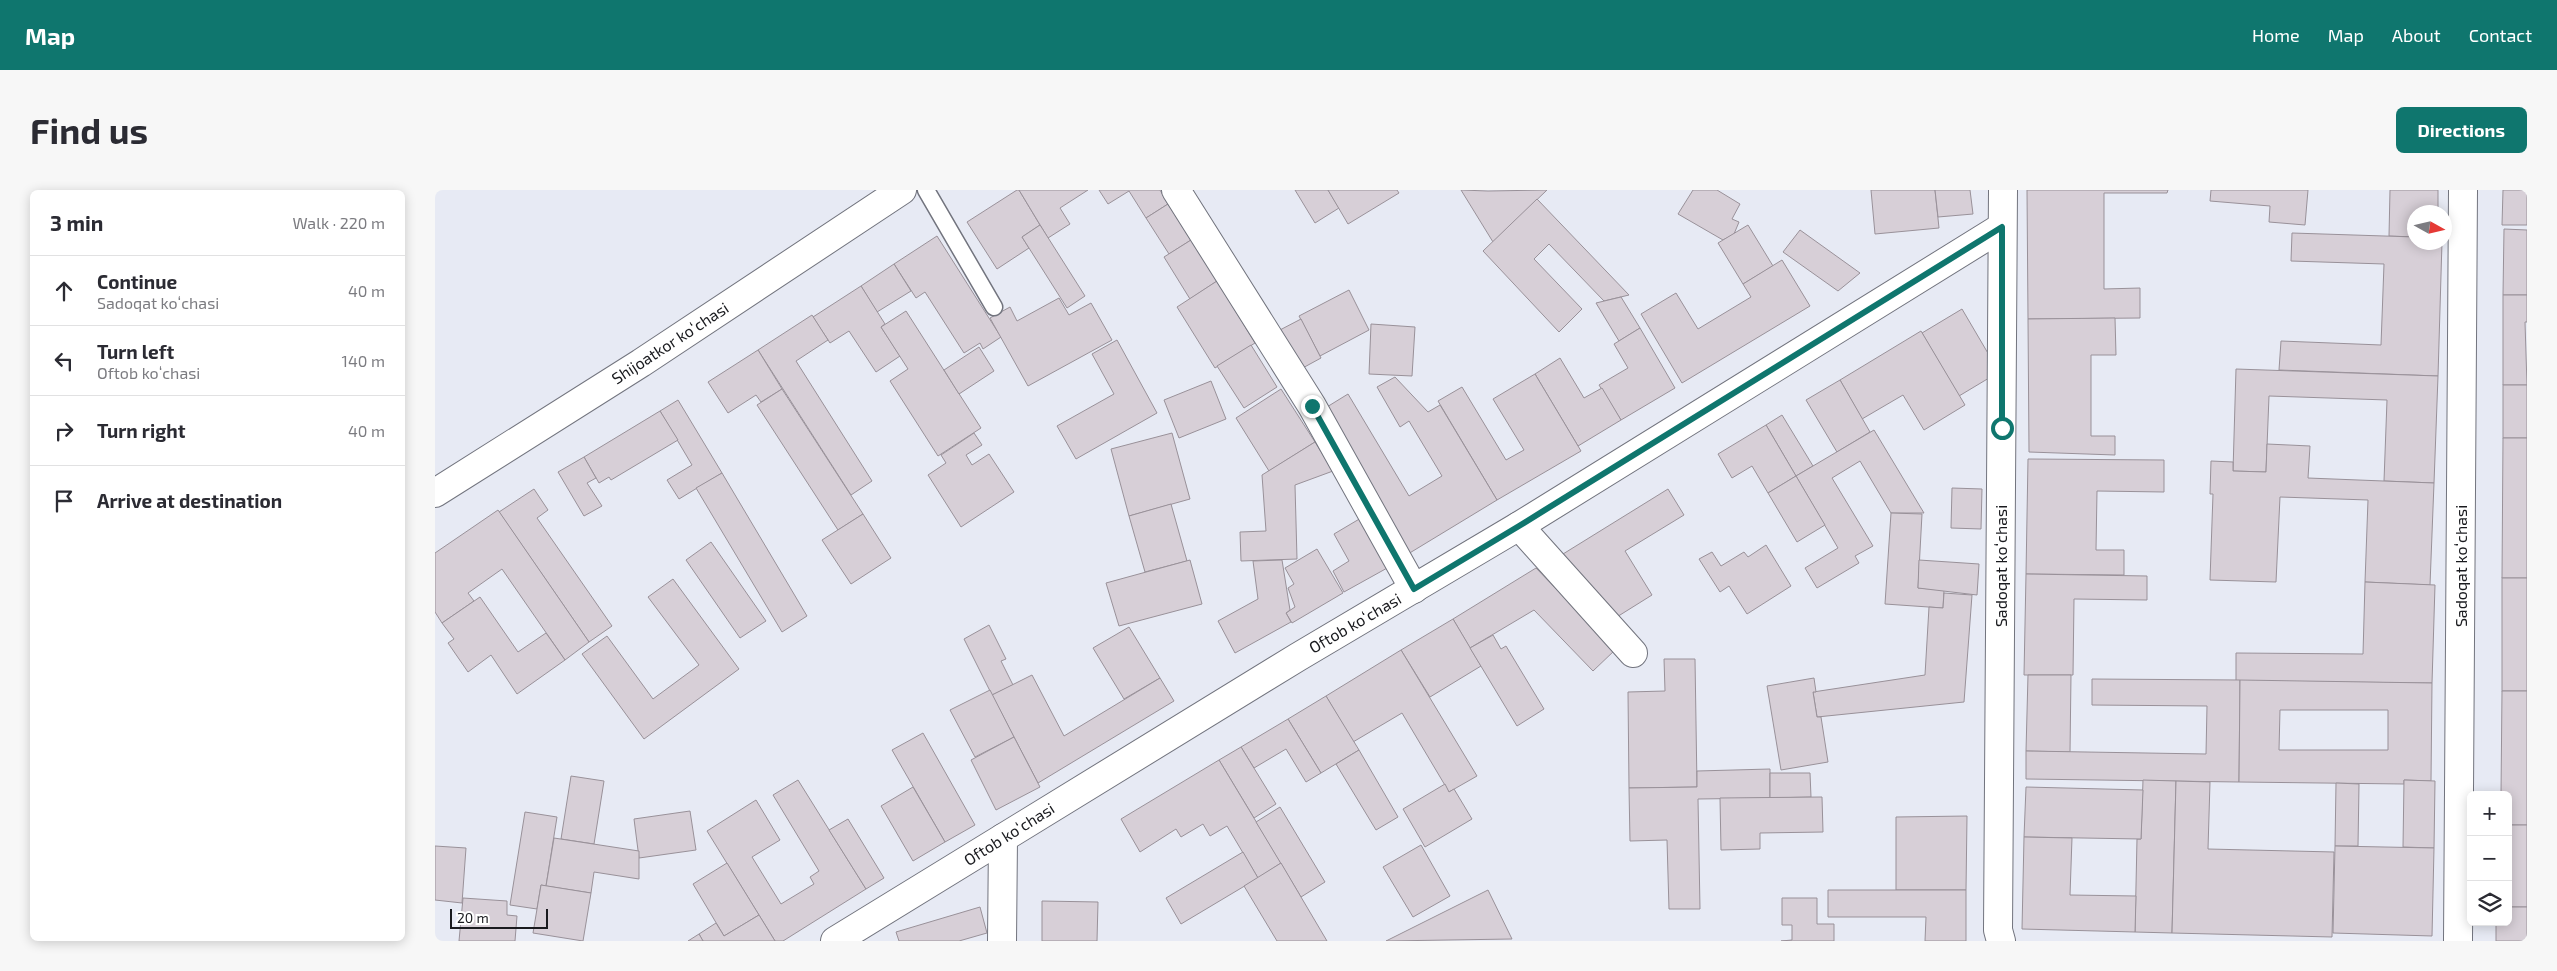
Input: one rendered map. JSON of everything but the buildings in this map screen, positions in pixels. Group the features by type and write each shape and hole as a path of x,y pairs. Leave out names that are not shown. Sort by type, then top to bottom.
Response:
{"street":[{"name":"Shijoatkor koʻchasi","path":"435,494 641,363 902,190"},
{"path":"1176,190 1312,406 1414,589"},
{"name":"Sadoqat koʻchasi","path":"2001,941 1998,930 2003,190"},
{"name":"Sadoqat koʻchasi","path":"2459,941 2463,190"},
{"name":"Oftob koʻchasi","path":"835,941 1298,657 1519,526 2002,227"},
{"path":"1519,526 1633,652"},
{"path":"1001,941 1003,838"}],"lane":[{"path":"926,190 994,307"}],"route":[{"path":"1312,406 1414,589 2002,227 2002,428"}]}
